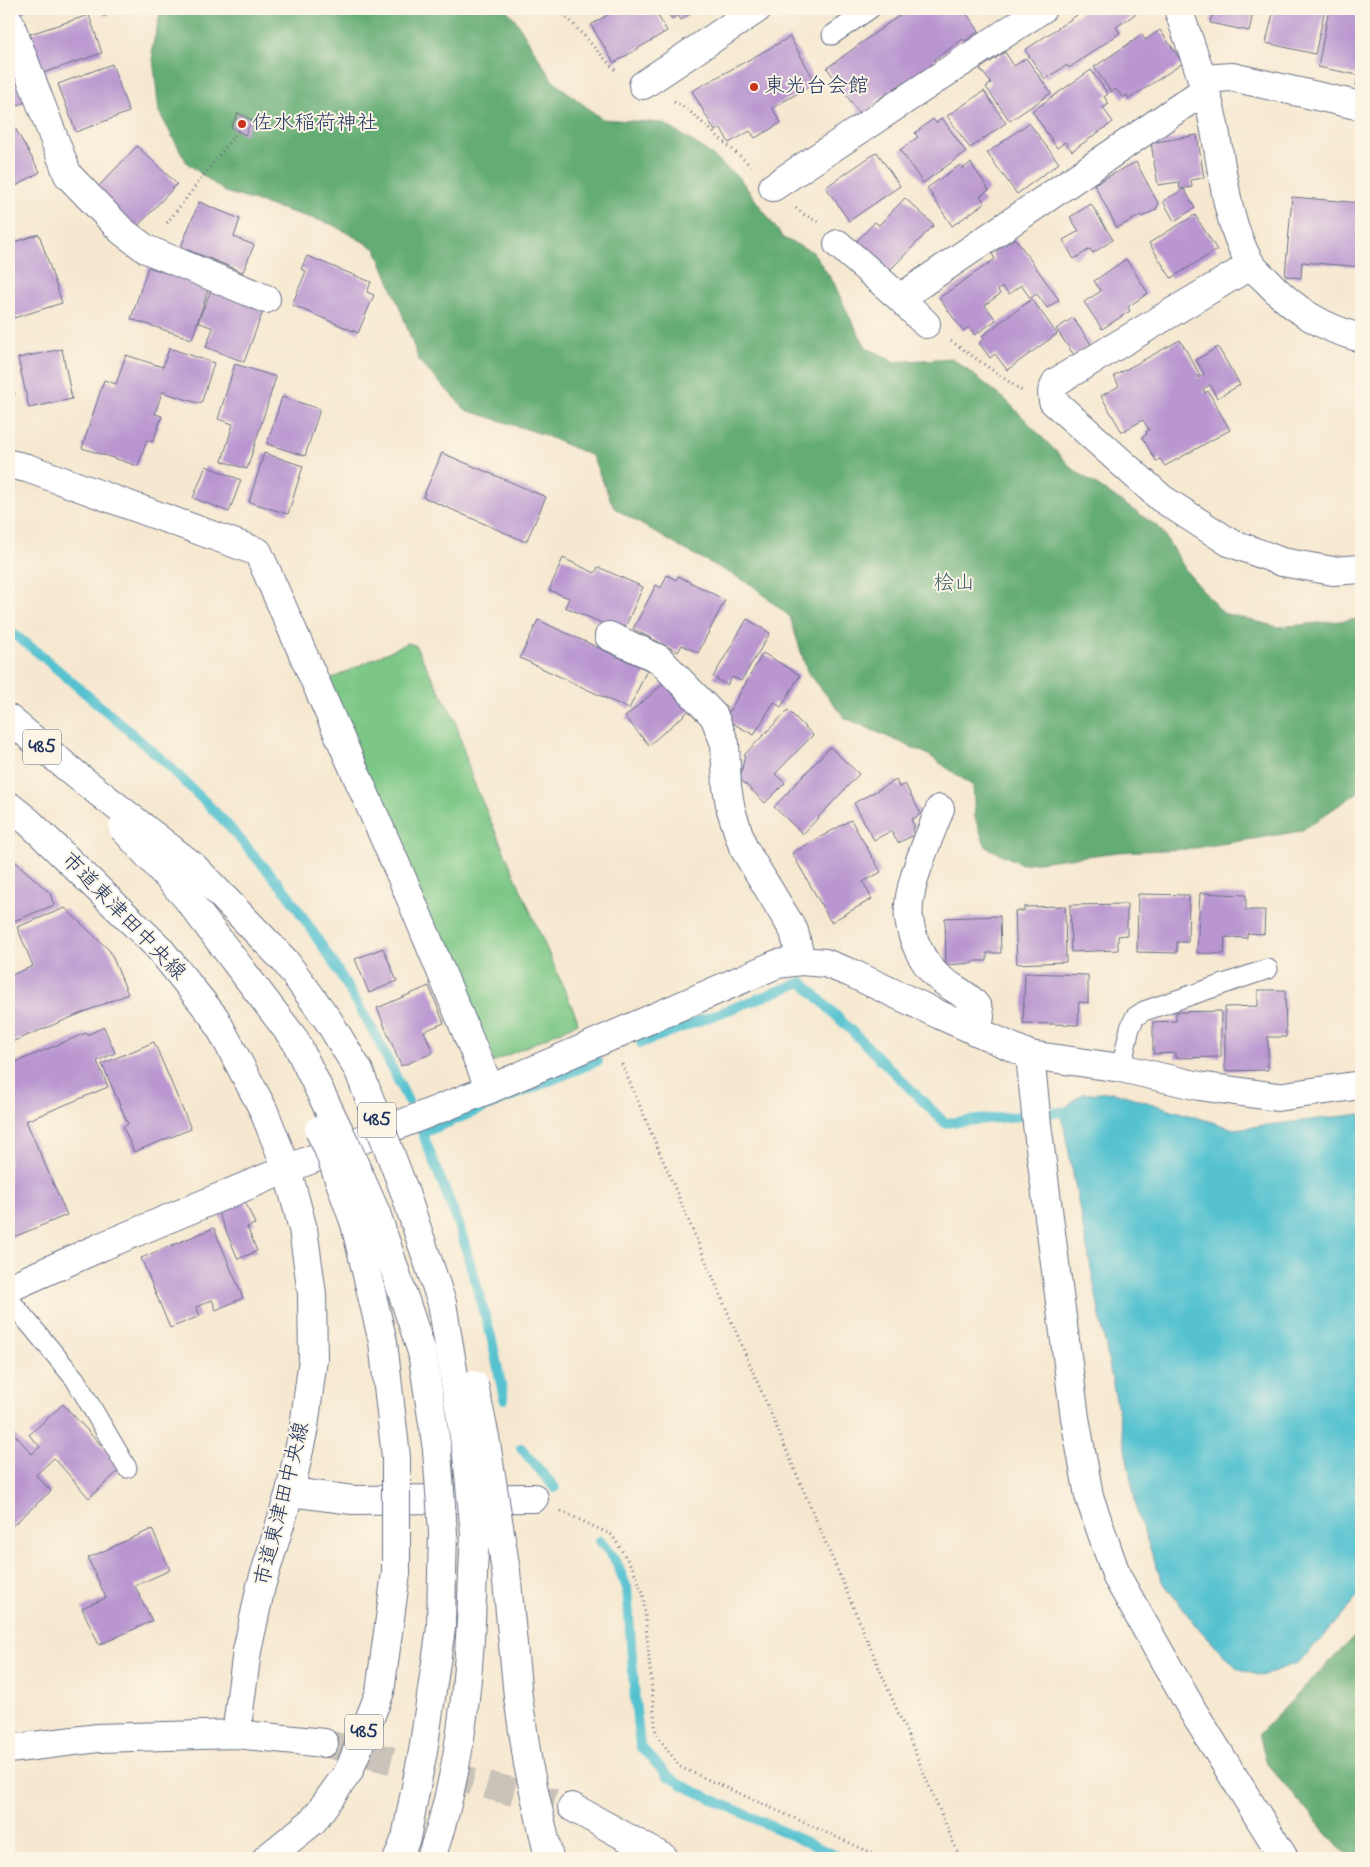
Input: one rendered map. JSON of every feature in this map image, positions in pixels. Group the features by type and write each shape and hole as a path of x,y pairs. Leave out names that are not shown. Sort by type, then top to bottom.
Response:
{"main road":[{"path":"643,85 756,9"},
{"path":"1178,9 1204,84 1214,124 1231,215 1251,265 1284,299 1305,315 1345,334 1361,338"},
{"path":"773,186 1026,13"},
{"path":"9,21 68,175 122,231 146,249 266,298"},
{"path":"900,298 1204,84 1232,77 1361,106"},
{"path":"838,244 900,298 926,324"},
{"path":"1251,265 1056,382 1052,392 1053,401 1161,498 1229,542 1282,562 1333,571 1361,569"},
{"path":"9,464 27,468 258,552 405,885 490,1089"},
{"path":"609,636 659,659 714,716 725,744 727,787 731,810 744,847 794,931 801,961"},
{"name":"485","path":"9,719 75,774 193,866 285,961 328,1020 359,1071 416,1176 451,1279 485,1437 506,1571 518,1697 525,1745 538,1818 549,1858"},
{"name":"485","path":"75,774 186,897 295,1040 346,1143 376,1213 422,1352 437,1450 443,1533 441,1628 423,1752 406,1838 398,1858"},
{"name":"市道東津田中央線","path":"9,806 29,822 158,947 215,1018 263,1109 288,1169 302,1229 312,1294 313,1359 304,1427 290,1492 261,1586 247,1651 236,1734"},
{"path":"940,809 912,885 908,903 908,917 911,933 919,952 927,964 937,976 954,990 972,1000 978,1009 980,1017 975,1031"},
{"name":"485","path":"186,897 277,1046 327,1146 355,1224 383,1342 396,1457 396,1573 380,1692 349,1771 313,1821 267,1858"},
{"path":"9,1288 103,1246 288,1169 490,1089 777,964 801,961 825,963 851,973 1030,1055 1121,1068 1199,1086 1277,1097 1361,1085"},
{"path":"1030,1055 1075,1418 1089,1496 1117,1577 1194,1713 1284,1858"},
{"name":"485","path":"359,1071 404,1190 442,1303 467,1455 475,1534 471,1631 458,1757 438,1838 431,1858"},
{"path":"290,1492 353,1500 534,1498"},
{"path":"9,1749 98,1738 236,1734 324,1743"},
{"path":"572,1807 664,1858"}],"lane":[{"path":"832,35 870,9"},
{"path":"1121,1068 1130,1028 1135,1017 1144,1011 1268,969"},
{"path":"9,1299 75,1380 127,1468"}],"path":[{"path":"544,9 564,15 616,71 643,85"},
{"path":"687,109 803,214"},
{"path":"146,249 238,131"},
{"path":"926,324 1025,393 1053,401"},
{"path":"610,1036 960,1858"},
{"path":"534,1498 612,1535 632,1567 643,1592 656,1734 680,1767 884,1858"}],"green space":[{"name":"桧山","path":"161,9 506,9 515,19 553,81 602,119 663,123 703,148 741,180 783,238 813,252 834,283 866,347 894,362 952,358 1006,400 1073,469 1160,528 1187,572 1223,613 1278,627 1361,619 1361,790 1301,831 1189,849 1118,852 1022,864 986,847 975,818 973,786 927,754 845,718 807,671 790,617 752,585 680,547 614,508 592,456 542,434 466,410 419,361 376,249 331,224 225,192 187,163 159,112 152,49"},
{"path":"407,643 415,645 455,720 472,778 577,1018 578,1023 493,1062 327,684 329,680"},
{"path":"1361,1630 1361,1858 1349,1858 1267,1764 1259,1734"}],"water":[{"path":"1114,1092 1234,1129 1361,1114 1361,1593 1317,1644 1297,1663 1261,1676 1237,1668 1197,1627 1162,1581 1138,1516 1061,1111 1082,1094"}],"building":[{"path":"18,9 30,9 19,13"},
{"path":"101,9 123,9 104,16"},
{"path":"593,9 604,9 597,14"},
{"path":"617,9 654,9 667,31 614,63 591,25"},
{"path":"665,9 697,9 681,20 678,15 672,19"},
{"path":"721,9 737,9 726,16"},
{"path":"908,9 963,9 979,31 965,41 963,39 934,60 936,62 906,84 904,82 876,101 877,104 861,116 827,68"},
{"path":"1086,9 1143,9 1116,27 1120,33 1069,68 1067,65 1045,79 1025,50"},
{"path":"1214,9 1254,9 1249,31 1210,23"},
{"path":"1274,9 1325,9 1315,54 1266,43"},
{"path":"1329,9 1361,10 1361,87 1356,86 1358,75 1318,67"},
{"path":"89,15 102,53 43,73 30,34"},
{"path":"1160,30 1183,63 1129,99 1127,95 1123,98 1116,89 1111,92 1094,67 1142,35 1145,40"},
{"name":"東光台会館","path":"790,37 816,83 772,108 781,123 755,138 750,131 729,143 721,128 715,131 692,91"},
{"path":"1005,52 1014,66 1026,58 1051,93 1010,121 986,87 991,83 980,69"},
{"path":"112,64 129,112 76,132 58,84"},
{"path":"1091,70 1108,94 1104,97 1109,104 1103,108 1113,122 1072,151 1065,142 1057,148 1032,111"},
{"path":"14,72 27,101 9,110 9,75"},
{"path":"984,91 1006,123 970,148 947,116"},
{"name":"佐水稲荷神社","path":"238,113 252,120 245,135 231,127"},
{"path":"942,118 966,152 923,183 900,150 918,137 915,133 933,119 936,123"},
{"path":"1029,123 1059,163 1017,194 987,153"},
{"path":"15,128 40,172 9,190 9,131"},
{"path":"1197,135 1204,178 1191,180 1192,187 1180,189 1179,182 1158,185 1151,143"},
{"path":"137,146 177,184 136,228 95,190"},
{"path":"877,152 900,186 849,221 826,187"},
{"path":"1136,162 1159,205 1156,207 1157,209 1117,228 1094,184"},
{"path":"971,163 989,190 980,196 985,203 952,226 927,188 960,165 962,169"},
{"path":"1184,189 1195,208 1174,221 1163,201"},
{"path":"1292,197 1361,203 1361,267 1302,262 1301,278 1285,276"},
{"path":"905,198 934,225 888,272 856,242 875,222 879,225"},
{"path":"199,202 240,219 234,237 254,245 243,272 181,247"},
{"path":"1091,204 1113,240 1093,253 1090,249 1074,259 1063,240 1079,231 1070,217"},
{"path":"1195,215 1217,250 1171,278 1149,243"},
{"path":"39,234 62,303 14,318 9,301 9,244"},
{"path":"1015,238 1059,300 1047,308 1037,294 1030,298 1021,285 1009,294 1003,287 998,290 1000,294 985,305 996,320 975,335 969,327 963,331 939,298 995,259 992,254"},
{"path":"307,256 371,282 367,292 374,295 358,333 292,305 306,271 301,269"},
{"path":"1126,259 1148,293 1128,307 1130,311 1102,329 1084,302 1101,291 1094,281"},
{"path":"148,267 209,287 192,339 131,319"},
{"path":"212,287 265,306 244,362 206,347 213,328 198,322"},
{"path":"1032,299 1057,334 1007,370 995,354 990,358 979,343 984,339 982,336"},
{"path":"1073,318 1091,344 1074,355 1056,329"},
{"path":"1180,340 1200,375 1197,376 1198,378 1204,374 1196,360 1218,347 1240,385 1217,398 1210,385 1203,389 1205,393 1208,391 1230,430 1165,466 1160,459 1156,461 1142,437 1149,430 1143,420 1122,432 1101,396 1119,386 1114,376"},
{"path":"169,348 214,363 201,404 162,392 155,414 162,416 153,442 147,440 138,466 82,448 104,380 116,384 126,355 163,367"},
{"path":"62,349 72,399 29,408 18,358"},
{"path":"235,364 276,377 247,469 222,461 233,424 218,419"},
{"path":"9,377 15,395 9,397"},
{"path":"282,397 320,409 305,456 267,444"},
{"path":"264,453 303,466 288,514 249,502"},
{"path":"442,453 546,497 526,542 423,497"},
{"path":"206,466 241,480 229,512 193,498"},
{"path":"563,558 595,573 598,567 643,587 623,632 565,607 569,598 549,590"},
{"path":"667,575 676,580 678,576 725,600 698,653 682,645 678,652 633,629 656,585 661,588"},
{"path":"747,619 770,633 741,681 732,677 727,685 713,677"},
{"path":"538,620 647,670 629,709 520,658"},
{"path":"763,653 800,675 781,707 774,702 754,735 725,719"},
{"path":"665,682 690,710 649,745 625,717"},
{"path":"788,710 813,735 775,774 785,783 765,803 740,779 745,754"},
{"path":"830,747 859,774 803,834 774,807"},
{"path":"896,780 899,787 905,784 921,814 911,820 915,827 912,829 914,835 898,843 891,831 874,840 854,803"},
{"path":"851,820 881,872 863,882 872,899 831,922 792,853"},
{"path":"9,856 50,893 54,905 9,923"},
{"path":"1200,893 1246,895 1246,910 1265,910 1264,934 1247,933 1247,938 1225,937 1224,954 1197,953"},
{"path":"1138,894 1189,895 1188,942 1177,942 1177,953 1137,952"},
{"path":"1127,904 1127,935 1118,936 1118,950 1071,952 1070,905"},
{"path":"1065,906 1066,962 1017,964 1015,911 1024,911 1024,907"},
{"path":"65,908 110,951 128,994 9,1043 9,976 33,966 17,927"},
{"path":"1000,916 1001,953 987,953 987,961 946,965 945,918"},
{"path":"383,948 397,981 369,993 355,959"},
{"path":"1025,973 1088,975 1088,1003 1079,1002 1078,1025 1023,1023"},
{"path":"429,986 444,1023 424,1031 433,1053 401,1066 377,1008"},
{"path":"1258,990 1285,990 1286,1037 1268,1037 1268,1070 1225,1071 1225,1007 1258,1006"},
{"path":"1221,1011 1221,1057 1175,1058 1175,1053 1153,1054 1153,1022 1176,1021 1176,1012"},
{"path":"104,1027 115,1053 97,1061 108,1087 26,1121 67,1215 9,1239 9,1065"},
{"path":"154,1042 191,1129 134,1152 123,1127 128,1124 102,1064"},
{"path":"244,1199 255,1224 247,1227 257,1251 238,1259 217,1210"},
{"path":"214,1228 243,1298 216,1310 212,1300 196,1307 200,1316 170,1328 141,1258"},
{"path":"63,1404 122,1468 89,1498 54,1458 36,1475 51,1491 9,1529 9,1428 32,1454 40,1447 29,1435"},
{"path":"152,1529 170,1570 135,1586 152,1621 99,1645 82,1608 106,1598 88,1558"}],"waterway":[{"path":"9,631 36,651 165,762 225,822 287,893 334,964 376,1036 408,1101"},
{"path":"641,1043 802,982 945,1123 1073,1111"},
{"path":"423,1133 598,1061"},
{"path":"420,1127 460,1228 492,1340 504,1399"},
{"path":"521,1448 555,1488"},
{"path":"600,1541 616,1561 627,1588 640,1746 668,1776 688,1788 841,1858"}],"tunnel":[{"path":"324,1743 572,1807"}],"place":[{"name":"東光台会館","path":"754,87"},
{"name":"佐水稲荷神社","path":"242,124"}]}
